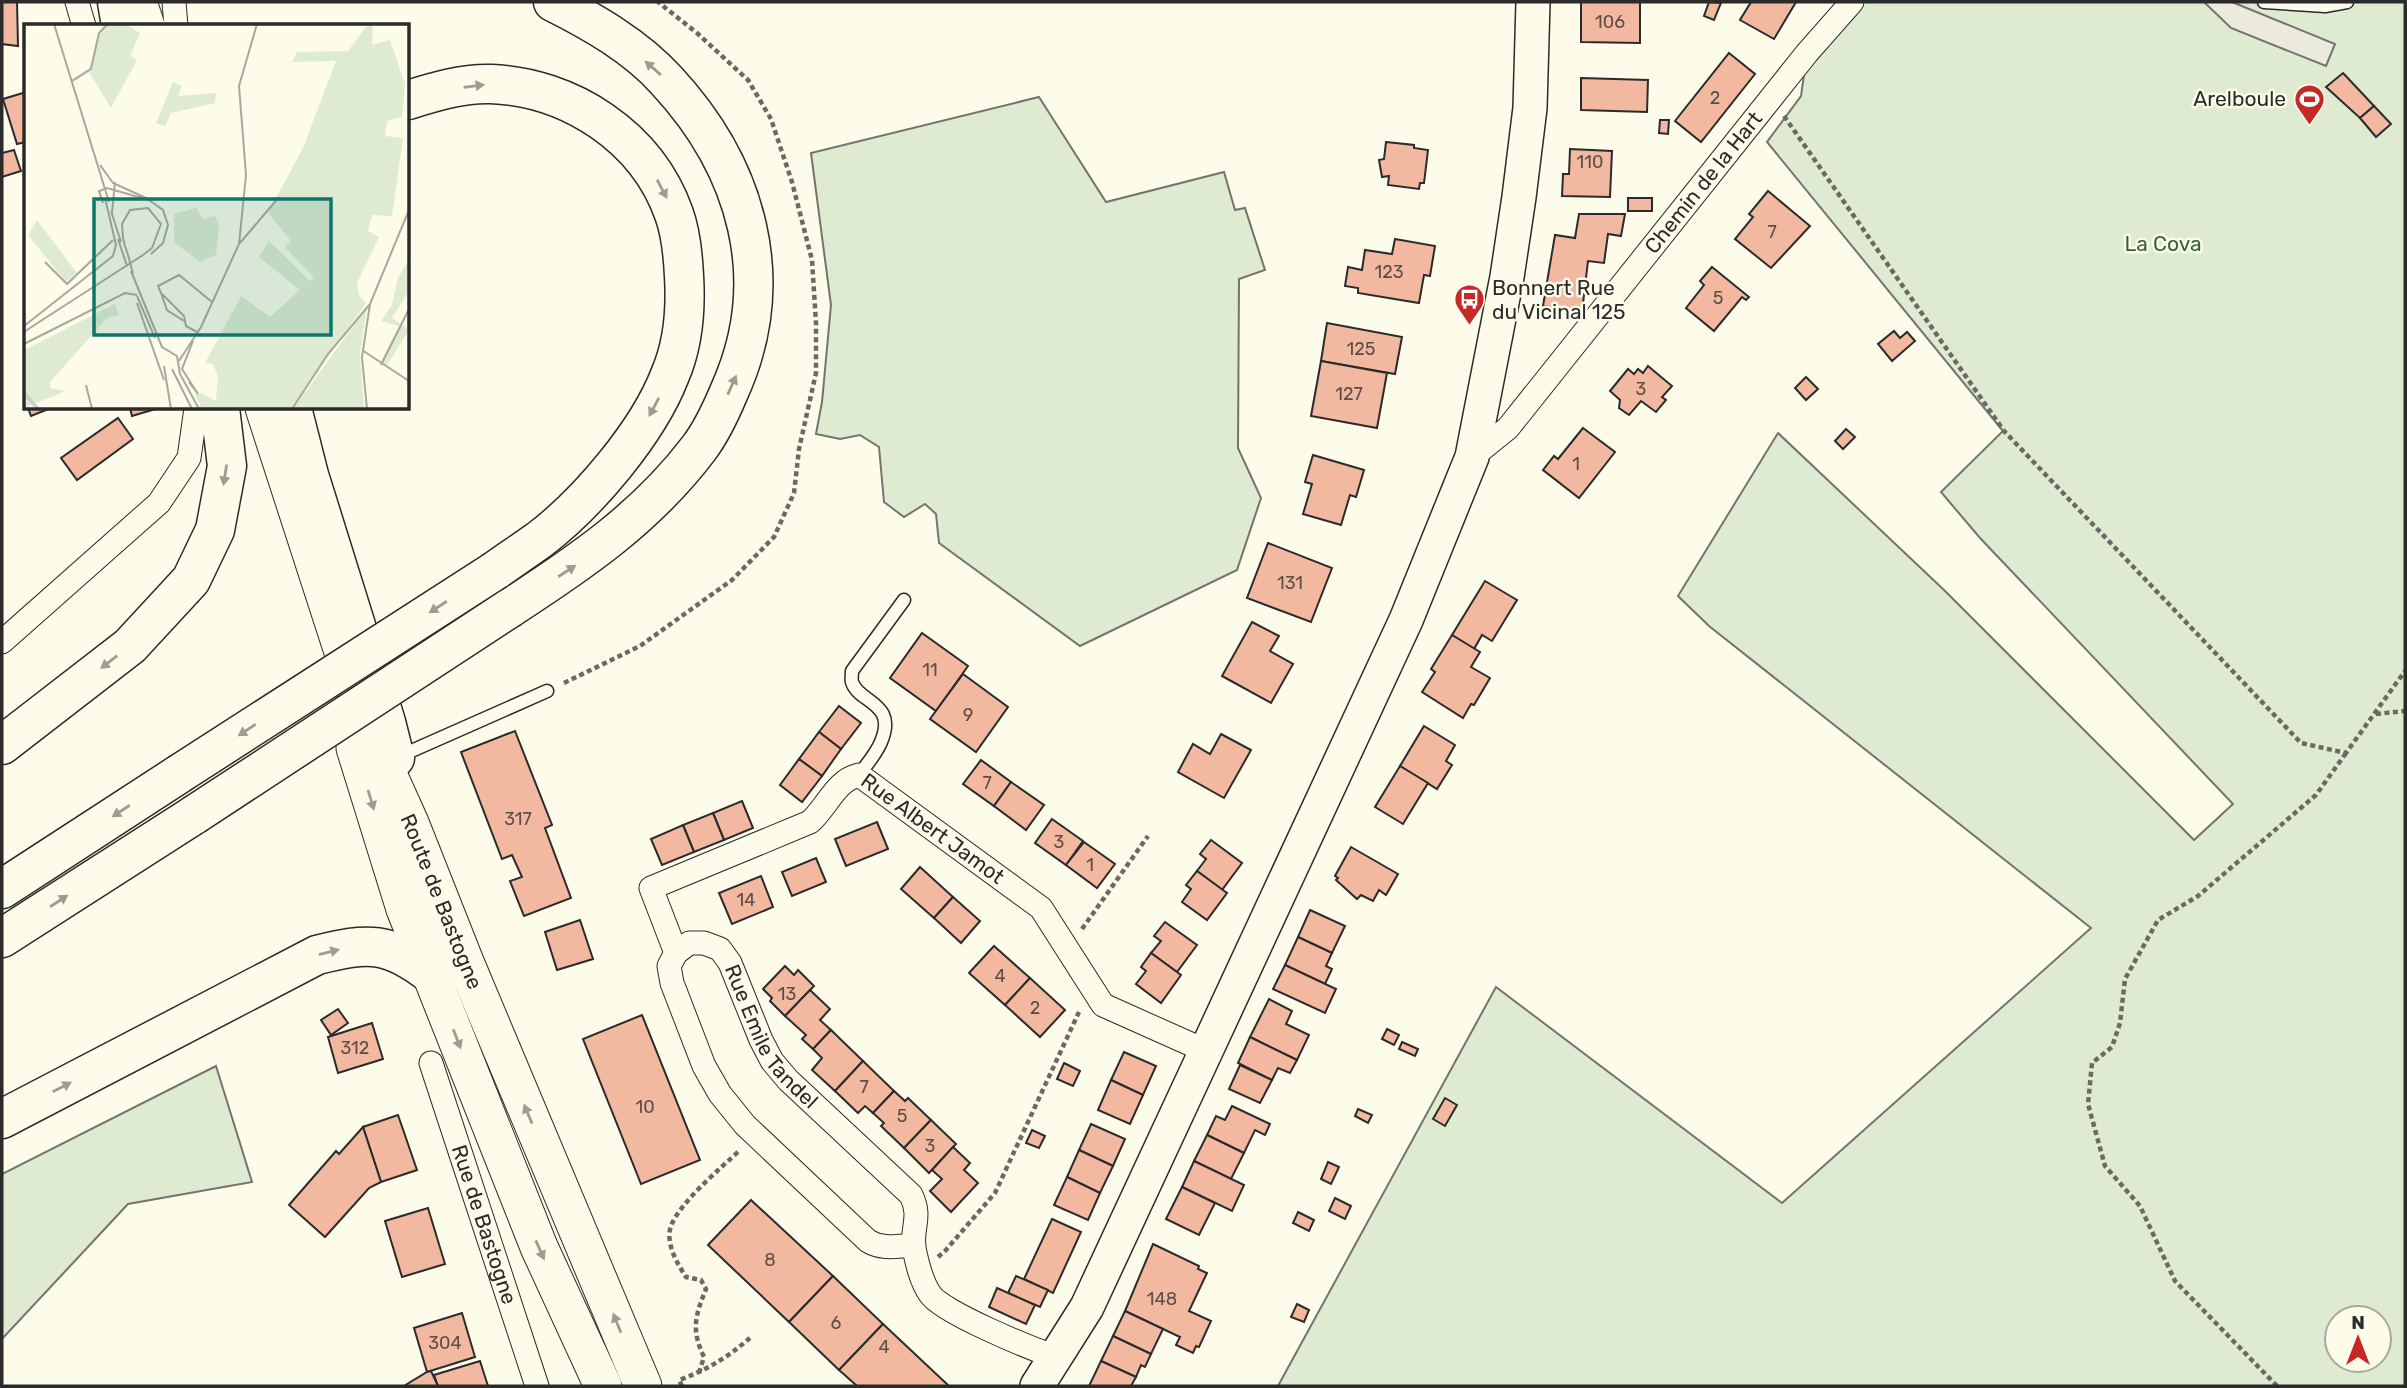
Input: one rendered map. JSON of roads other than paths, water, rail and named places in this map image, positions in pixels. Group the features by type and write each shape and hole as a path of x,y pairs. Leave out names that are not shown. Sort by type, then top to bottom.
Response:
{"highway":[{"path":"118,2 121,24"},
{"path":"2,938 582,562 665,488 701,447 736,377 748,341 754,264 748,225 741,202 726,163 699,119 665,78 625,44 578,14 553,2"},
{"path":"2,889 541,539 585,498 651,414 671,374 681,333 685,296 683,251 674,214 642,156 617,132 584,109 543,92 489,84 439,90 410,99"},
{"path":"2,745 130,646 191,580 215,530 227,466 220,410"},
{"path":"293,410 395,758"},
{"path":"2,1119 317,955 349,947 385,947 416,963 432,975"}],"main road":[{"path":"118,2 127,24"},
{"path":"138,2 145,24"},
{"name":"Route de Bastogne","path":"248,410 405,909 539,1247 603,1386"},
{"name":"Route de Bastogne","path":"265,410 369,732 411,823 465,962 643,1386"},
{"path":"395,758 411,823"}],"street":[{"path":"77,2 83,24"},
{"path":"174,2 176,24"},
{"path":"1037,1386 1087,1307 1406,620 1472,457 1507,276 1519,197 1530,108 1533,2"},
{"name":"Chemin de la Hart","path":"1472,457 1508,428 1852,2"},
{"path":"2,642 159,503 189,457 196,410"},
{"name":"Rue Albert Jamot","path":"676,953 651,888 810,822 846,779 859,775 1041,908 1102,1005 1206,1051"},
{"name":"Rue Emile Tandel","path":"676,953 689,943 704,943 720,949 730,963 772,1061 788,1080 911,1195 918,1217 914,1245 920,1270 931,1296 943,1307 1034,1350 1056,1357"},
{"path":"676,953 669,966 672,983 704,1066 720,1094 756,1136 868,1241 877,1246 888,1247 914,1245"},
{"name":"Rue de Bastogne","path":"431,1063 537,1386"}],"lane":[{"path":"2264,2 2325,6 2347,2"},
{"path":"859,775 881,744 886,728 882,712 852,684 852,671 904,600"},
{"path":"395,758 547,691"}],"place":[{"name":"Arelboule","path":"2309,126"},
{"name":"Bonnert Rue du Vicinal 125","path":"1469,327"}],"park label":[{"name":"La Cova","path":"2163,244"}]}
